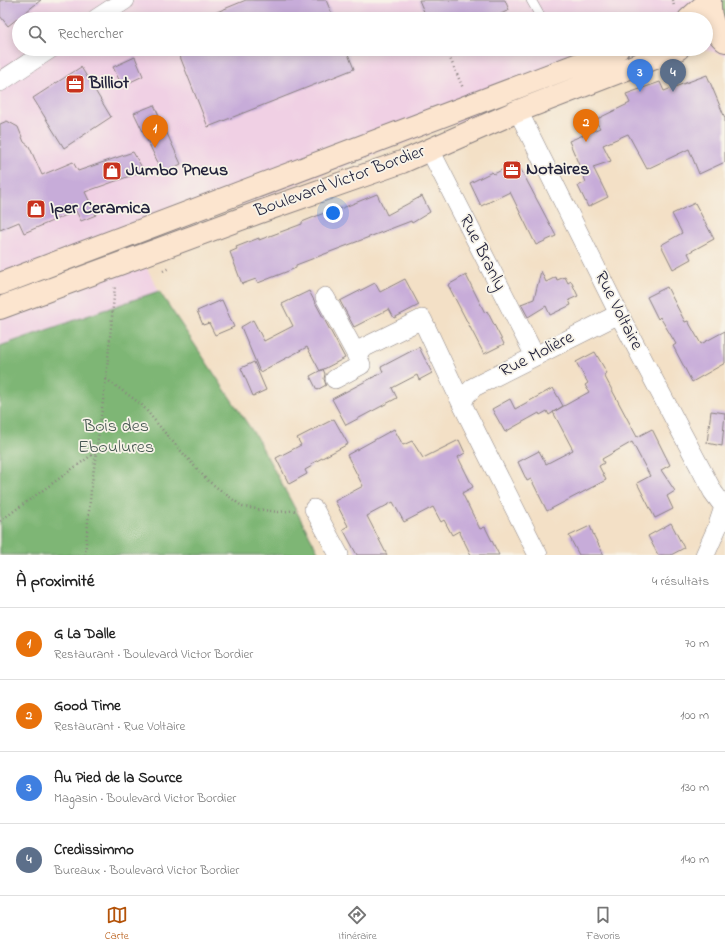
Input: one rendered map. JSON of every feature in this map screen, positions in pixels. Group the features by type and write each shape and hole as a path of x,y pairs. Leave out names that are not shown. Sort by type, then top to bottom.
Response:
{"main road":[{"path":"697,12 710,0"},
{"path":"710,0 711,12"},
{"path":"713,24 725,42"},
{"path":"713,42 725,42"},
{"name":"Boulevard Victor Bordier","path":"0,284 599,56"},
{"name":"Boulevard Victor Bordier","path":"0,308 257,213 402,162 518,111 660,56"}],"street":[{"path":"107,12 125,0"},
{"path":"0,82 39,56"},
{"name":"Rue Voltaire","path":"518,111 619,314 713,492 725,506"},
{"name":"Rue Branly","path":"430,150 535,356"},
{"path":"325,297 361,365 335,379"},
{"name":"Rue Molière","path":"462,404 466,395 474,387 619,314"},
{"path":"354,352 422,319 462,404 538,555"},
{"path":"705,555 725,506"},
{"path":"314,509 339,555"}],"lane":[{"path":"531,0 538,12"}],"path":[{"path":"449,56 470,104"},
{"path":"85,555 91,490 106,379 115,286"},
{"path":"106,379 141,404 207,480 243,508 278,512 314,509"},
{"path":"0,521 96,452"}],"shaded area":[{"path":"0,0 725,0 725,56 713,52 713,12 12,12 12,56 631,56 135,246 159,291 0,346"}],"green space":[{"path":"722,0 725,0 725,22 721,8"},
{"name":"Bois des Eboulures","path":"159,291 257,438 320,555 0,555 0,346"}],"building":[{"path":"0,0 41,0 26,12 12,12 12,23 8,26 0,16"},
{"path":"246,0 326,0 331,12 217,12"},
{"path":"419,0 505,0 509,10 505,12 424,12"},
{"path":"180,56 349,56 354,69 208,127"},
{"path":"135,57 143,76 122,86 113,67"},
{"path":"81,67 111,117 64,148 33,98"},
{"path":"707,75 725,118 725,162 699,174 689,149 647,169 628,134 603,145 611,161 593,167 608,197 588,207 578,186 586,182 569,141 600,128 595,120 630,103 626,94 660,82 664,91"},
{"path":"154,105 181,164 163,173 134,113"},
{"path":"7,121 18,127 24,142 29,146 42,175 73,162 78,171 133,152 144,171 85,192 96,215 81,221 76,211 24,233 19,222 0,230 0,124"},
{"path":"517,162 556,236 536,245 510,192 481,206 470,183 492,172 494,174"},
{"path":"377,194 387,215 422,196 430,212 412,223 411,221 296,265 296,268 258,283 256,279 242,284 230,252 237,249 236,247 302,224 302,222 339,207 340,209"},
{"path":"695,203 714,239 688,253 691,259 673,269 661,245 682,233 672,214"},
{"path":"541,271 546,282 556,277 557,280 565,277 568,283 571,281 578,296 569,300 571,305 550,315 546,306 528,317 521,304 534,299"},
{"path":"466,275 485,313 487,311 504,344 484,354 448,285"},
{"path":"405,279 419,305 394,318 389,309 354,327 340,301 375,283 380,292"},
{"path":"667,287 685,322 688,321 701,344 725,331 725,363 692,382 673,346 676,344 660,317 658,319 647,297"},
{"path":"309,291 345,358 320,371 307,347 260,372 241,327 253,320 264,341 293,326 282,304"},
{"path":"222,300 234,327 215,335 209,323 203,325 197,311"},
{"path":"419,347 432,373 419,380 417,375 392,388 397,398 346,425 332,399 383,372 381,367"},
{"path":"595,352 607,373 604,375 637,437 652,429 670,465 661,470 675,491 667,496 673,509 655,518 637,483 650,476 632,442 602,459 604,463 599,466 606,480 547,511 531,479 527,481 518,462 539,451 546,464 573,450 553,412 589,392 585,385 588,383 576,362"},
{"path":"254,362 266,390 253,396 241,368"},
{"path":"323,369 326,385 317,390 310,376"},
{"path":"553,388 563,406 549,415 547,411 540,415 539,413 505,432 492,409 510,399 515,409"},
{"path":"711,411 725,413 722,446 707,443"},
{"path":"334,419 348,444 311,464 312,466 305,470 307,474 289,484 276,458 301,445 297,438"},
{"path":"394,429 403,445 412,441 423,458 459,440 465,453 458,457 473,487 462,493 480,529 485,527 499,555 471,555 459,531 452,535 444,520 441,522 433,507 404,522 393,502 367,516 387,555 357,555 343,529 348,526 335,501 363,486 347,455"},
{"path":"671,523 684,548 671,555 658,555 648,536"},
{"path":"590,526 604,555 579,555 569,536"}],"place":[{"name":"Billiot","path":"75,84"},
{"name":"Au Pied de la Source","path":"640,92"},
{"name":"Credissimmo","path":"673,92"},
{"name":"Good Time","path":"586,142"},
{"name":"G La Dalle","path":"155,148"},
{"name":"Notaires","path":"512,170"},
{"name":"Jumbo Pneus","path":"112,171"},
{"name":"Iper Ceramica","path":"36,209"}]}
